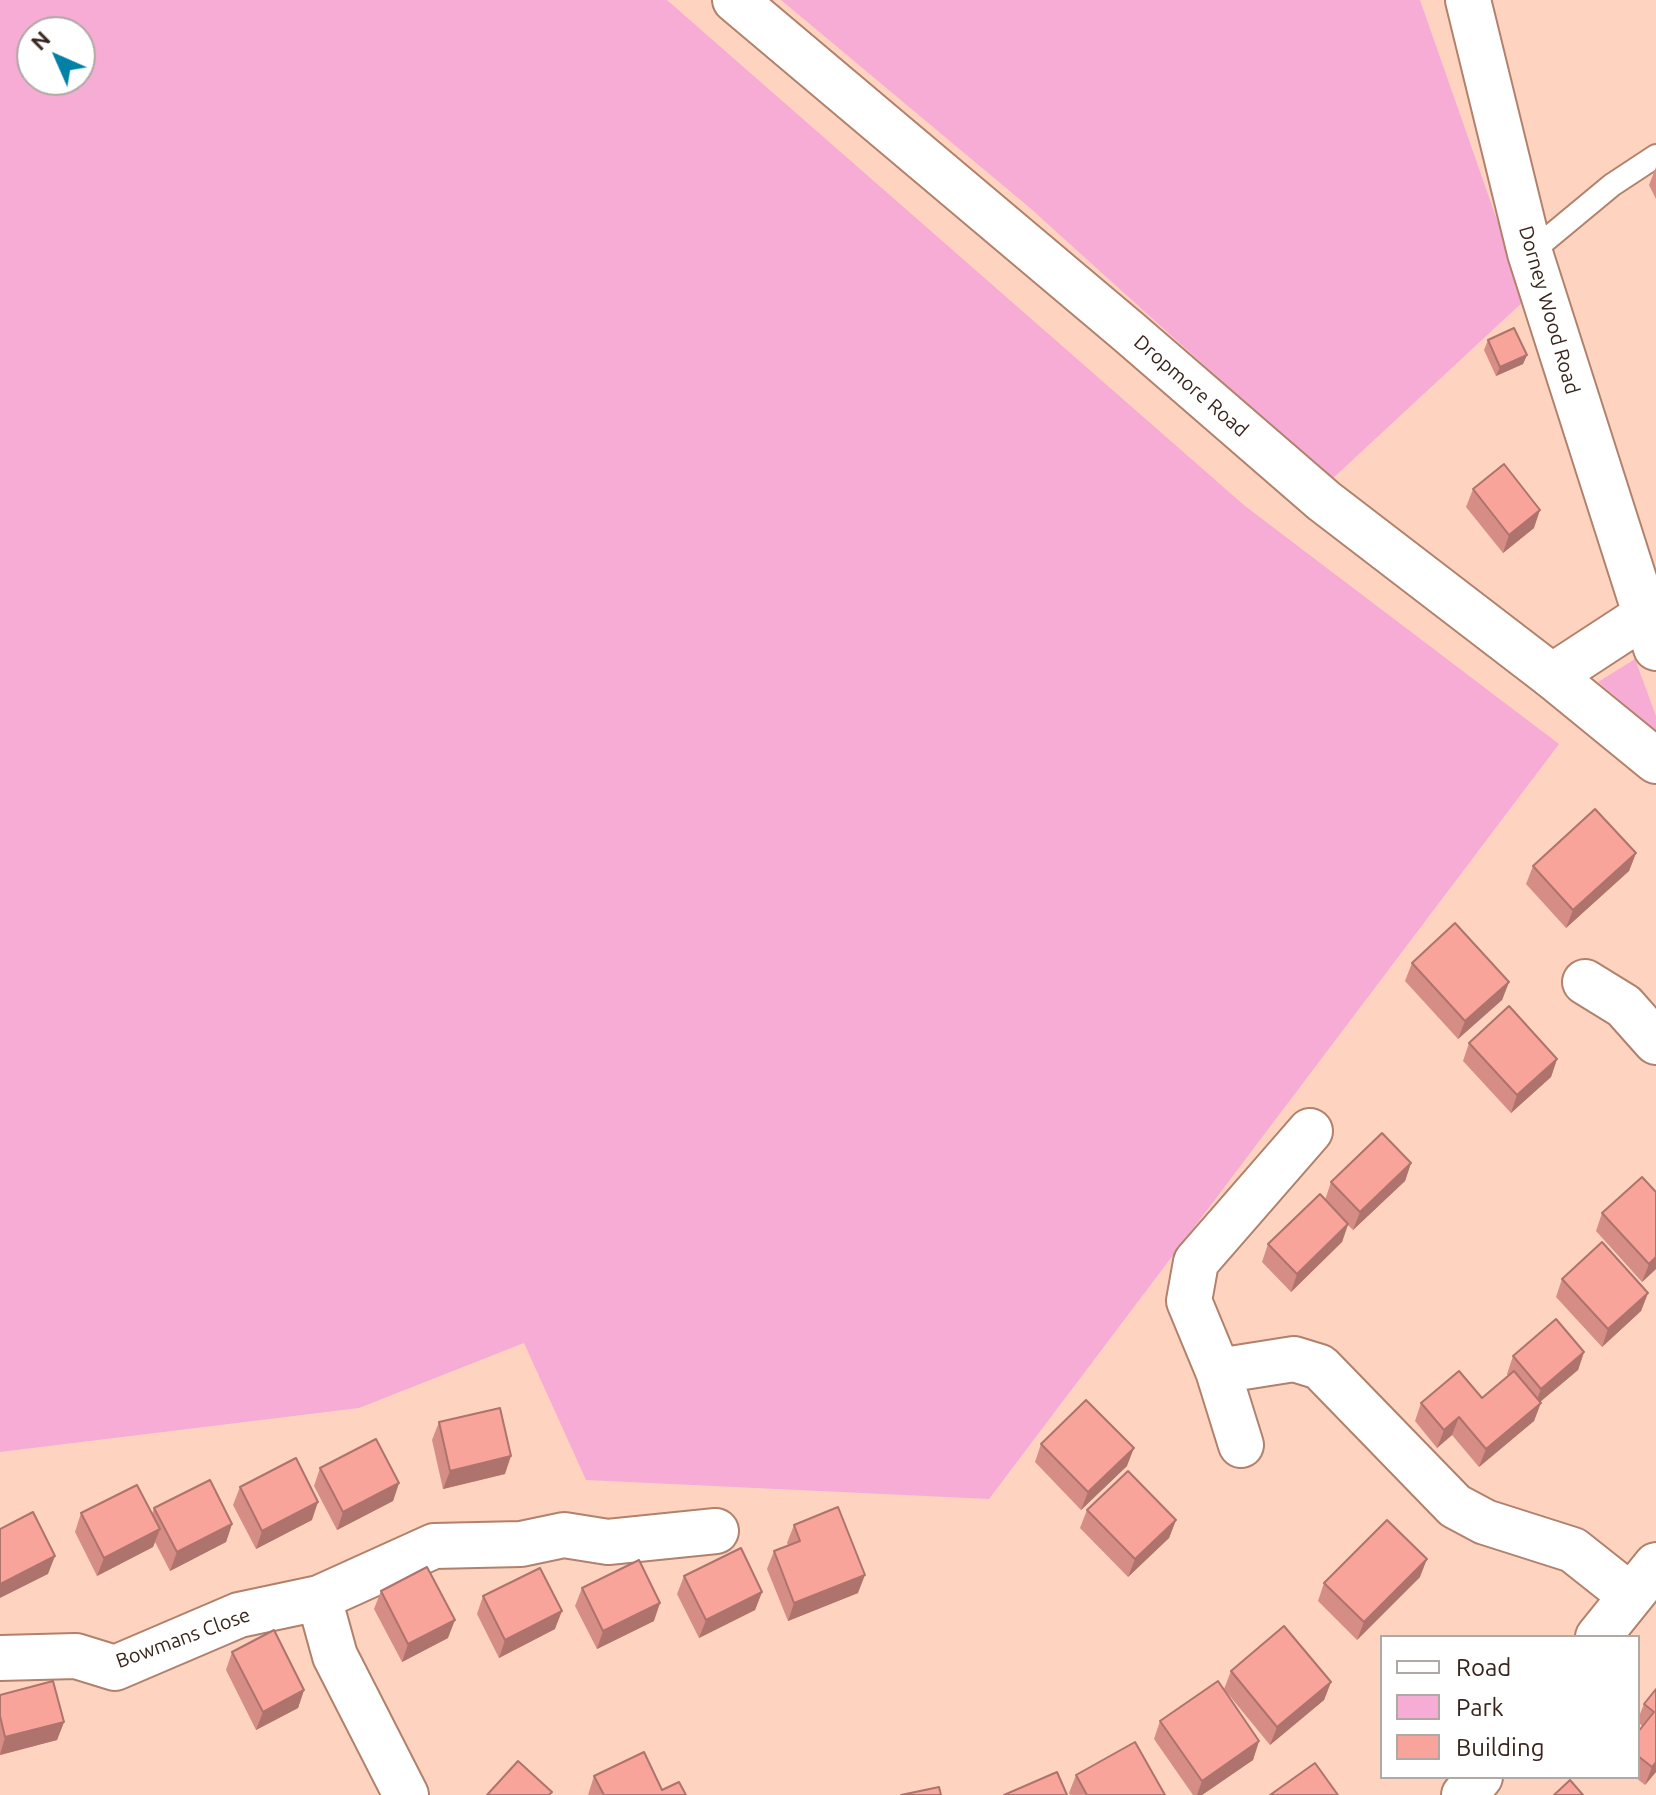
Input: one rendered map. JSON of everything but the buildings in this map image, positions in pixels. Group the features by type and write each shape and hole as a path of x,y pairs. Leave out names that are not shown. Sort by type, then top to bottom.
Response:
{"street":[{"name":"Dropmore Road","path":"735,0 1324,501 1552,676 1656,761"},
{"name":"Dorney Wood Road","path":"1468,0 1530,253 1650,632 1552,676"},
{"path":"1585,982 1624,1006 1656,1042"},
{"path":"1241,1445 1218,1371 1189,1301 1196,1262 1310,1131"},
{"path":"1218,1371 1294,1359 1320,1367 1455,1506 1485,1522 1573,1550 1644,1580 1600,1635"},
{"name":"Bowmans Close","path":"0,1658 76,1656 115,1668 239,1615 319,1598 434,1546 521,1544 564,1535 608,1542 716,1531"},
{"path":"319,1598 335,1656 406,1795"},
{"path":"1464,1795 1478,1779"}],"lane":[{"path":"1530,253 1612,185 1656,156"}],"green space":[{"path":"0,0 667,0 1245,506 1559,744 989,1499 586,1480 524,1343 359,1408 0,1452"},
{"path":"781,0 1420,0 1525,300 1331,480 1030,208"},
{"path":"1635,659 1656,716 1656,731 1598,682"}]}
